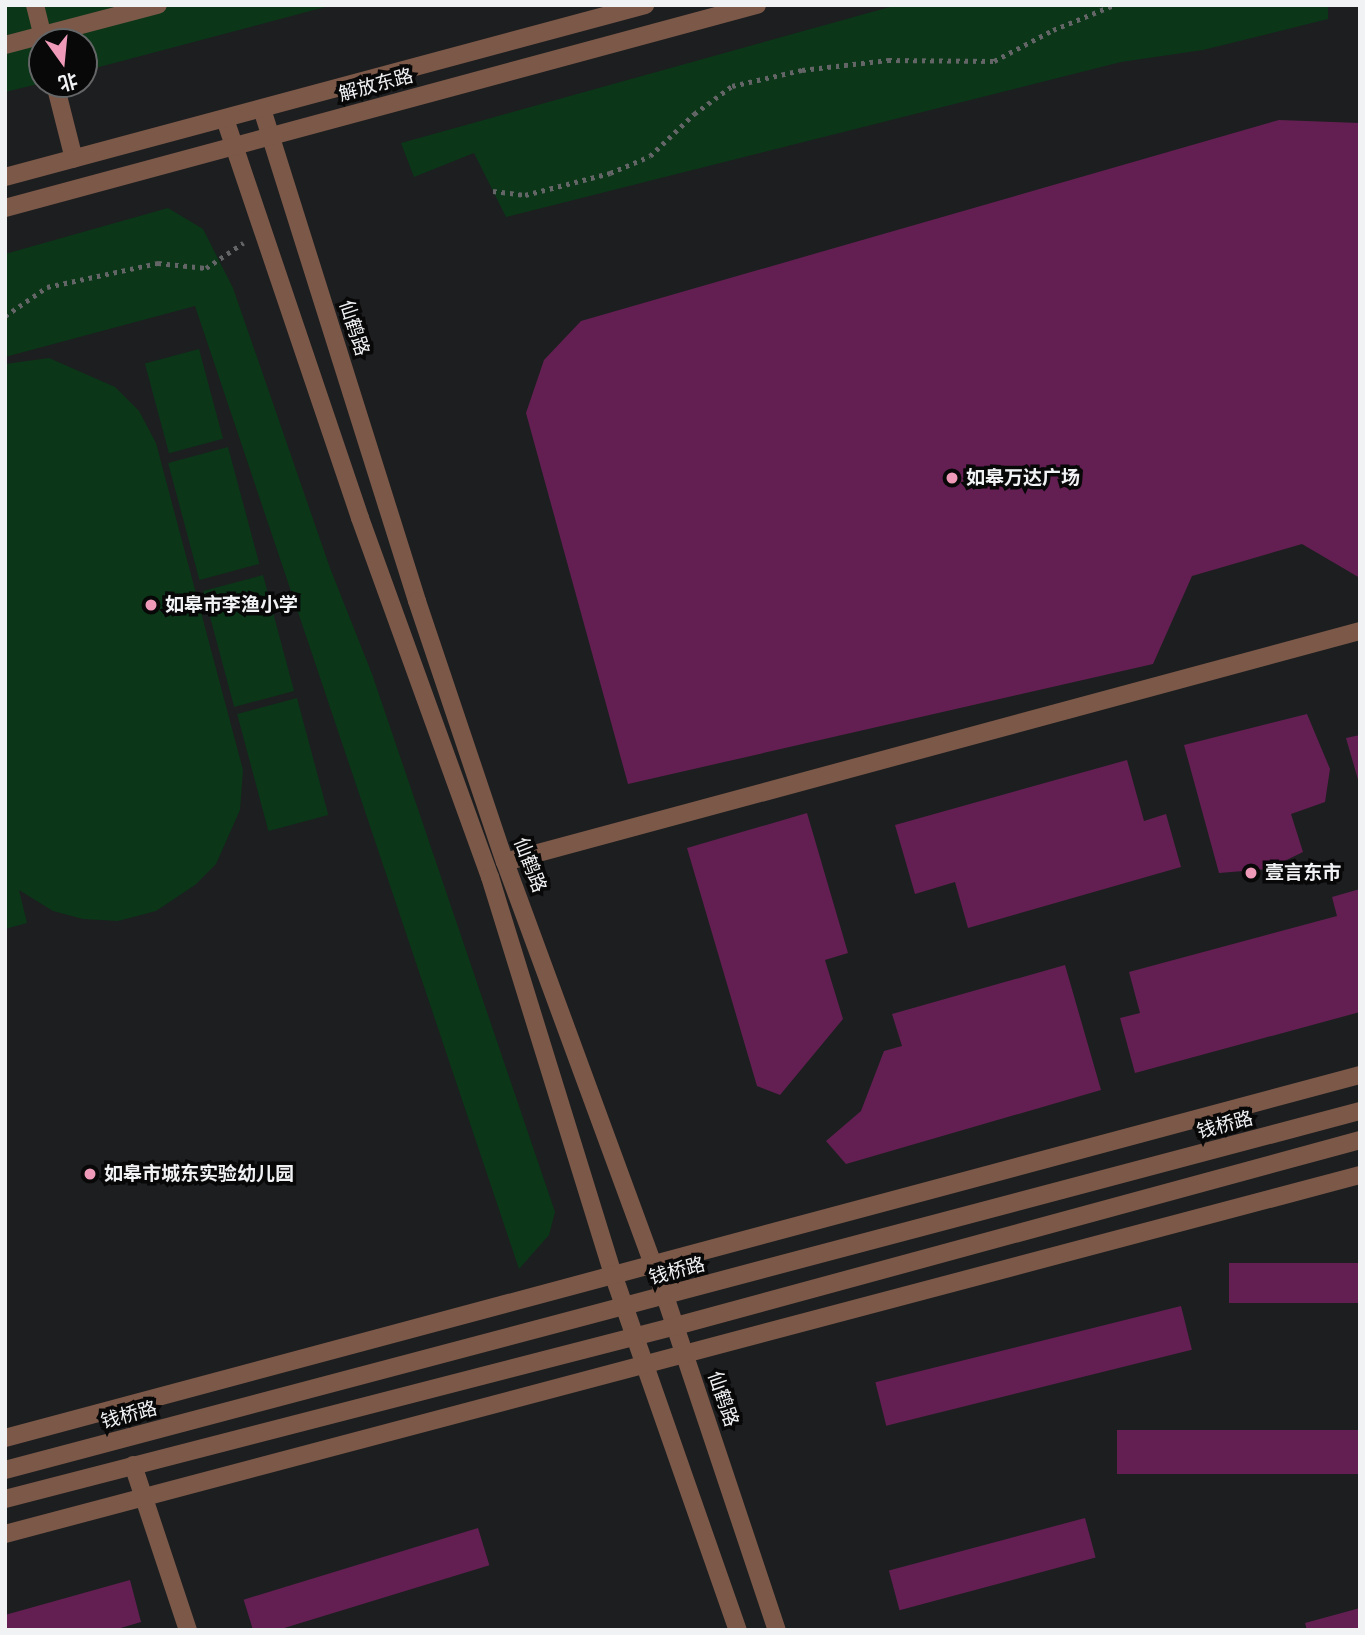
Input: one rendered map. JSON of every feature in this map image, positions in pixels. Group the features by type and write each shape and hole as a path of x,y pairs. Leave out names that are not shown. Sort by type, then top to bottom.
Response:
{"street":[{"path":"35,5 41,28"},
{"path":"81,28 158,5"},
{"name":"解放东路","path":"5,177 645,5"},
{"name":"解放东路","path":"5,208 757,5"},
{"path":"5,45 28,41"},
{"path":"59,98 74,159"},
{"name":"仙鹤路","path":"262,109 417,601 505,862 676,1326 777,1630"},
{"path":"225,119 261,230 490,877 613,1274 738,1630"},
{"path":"505,862 1360,631"},
{"path":"5,1438 1360,1075"},
{"name":"钱桥路","path":"5,1470 1360,1111"},
{"path":"5,1499 676,1326 1360,1140"},
{"path":"5,1534 647,1367 1360,1175"},
{"path":"133,1465 141,1498 188,1630"}],"path":[{"path":"493,191 525,195 610,173 650,156 694,114 732,86 802,70 888,60 994,61 1052,30 1114,5"},
{"path":"5,316 47,287 106,271 158,263 206,268 261,230"}],"green space":[{"path":"5,5 333,5 98,67 98,28 28,28 28,86 5,92"},
{"path":"897,5 1328,5 1328,19 1203,50 1121,62 506,217 474,153 414,177 401,143"},
{"path":"168,208 203,229 233,288 330,568 372,674 555,1212 549,1235 519,1269 195,306 5,357 5,254"},
{"path":"199,349 223,439 169,453 145,363"},
{"path":"49,358 115,387 139,411 156,443 243,770 240,810 216,864 195,885 156,911 118,921 83,919 53,911 19,890 27,923 5,929 5,364"},
{"path":"228,447 259,564 199,580 168,463"},
{"path":"263,575 294,691 234,707 203,591"},
{"path":"297,698 328,815 268,831 237,714"}],"building":[{"name":"如皋万达广场","path":"1279,120 1360,123 1360,578 1302,544 1192,576 1153,664 628,784 526,413 544,360 581,321"},
{"path":"1307,714 1330,769 1325,802 1291,814 1303,852 1268,869 1219,873 1184,745"},
{"path":"1360,735 1360,783 1359,783 1346,738"},
{"path":"1127,760 1144,821 1166,814 1181,867 968,928 955,882 915,894 895,825"},
{"path":"807,813 848,953 825,960 843,1019 780,1095 757,1086 687,848"},
{"path":"1360,889 1360,1012 1135,1073 1120,1018 1140,1013 1129,972 1337,916 1332,897"},
{"path":"1065,965 1101,1090 846,1164 826,1141 861,1111 884,1051 902,1046 892,1014"},
{"path":"1229,1263 1360,1263 1360,1303 1229,1303"},
{"path":"1181,1306 1192,1350 886,1426 875,1382"},
{"path":"1117,1430 1360,1430 1360,1474 1117,1474"},
{"path":"1085,1518 1096,1558 900,1610 889,1571"},
{"path":"478,1528 489,1565 278,1630 253,1630 244,1600"},
{"path":"130,1580 141,1622 114,1630 5,1630 5,1615"},
{"path":"1360,1608 1360,1630 1307,1630 1305,1623"}],"place":[{"name":"如皋万达广场","path":"952,478"},
{"name":"如皋市李渔小学","path":"151,605"},
{"name":"壹言东市","path":"1251,873"},
{"name":"如皋市城东实验幼儿园","path":"90,1174"}]}
